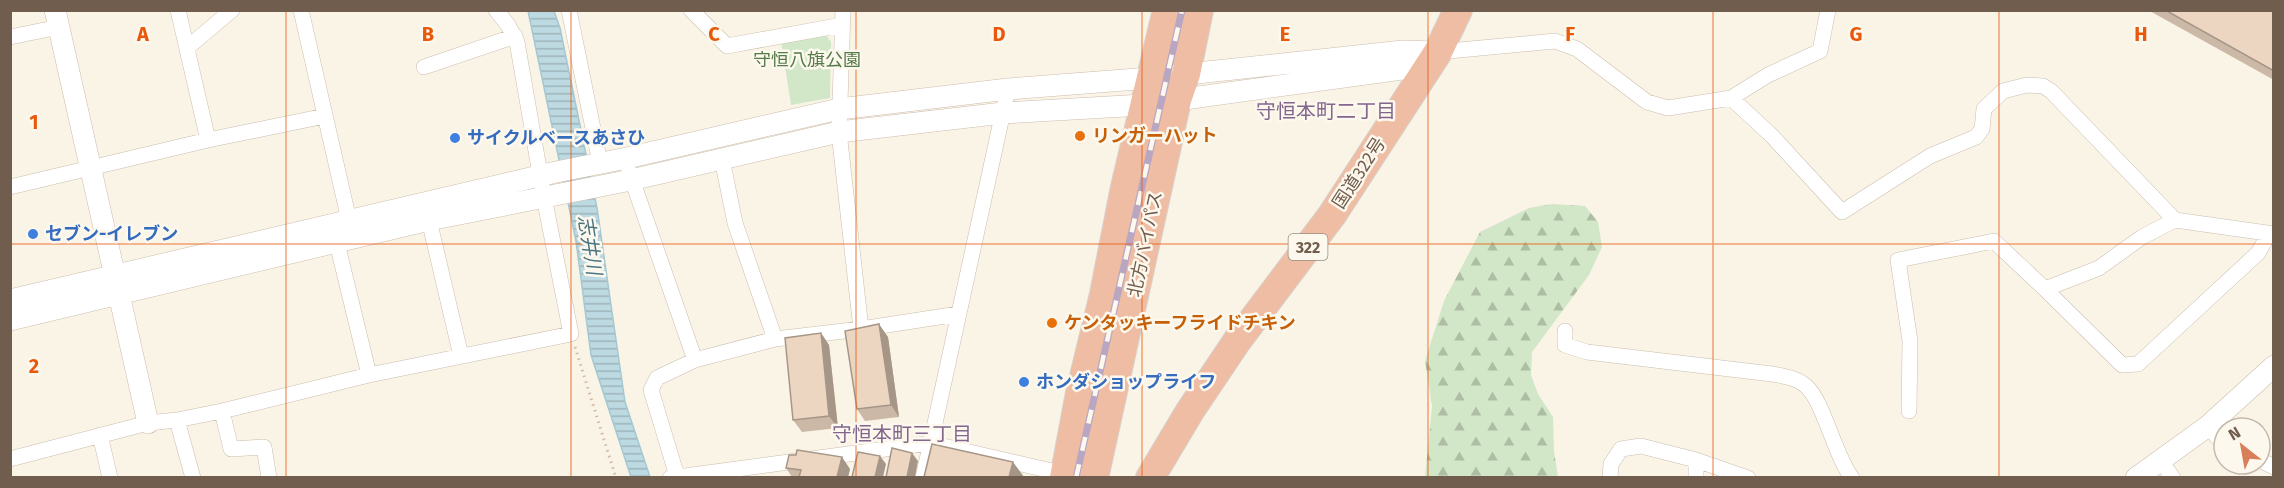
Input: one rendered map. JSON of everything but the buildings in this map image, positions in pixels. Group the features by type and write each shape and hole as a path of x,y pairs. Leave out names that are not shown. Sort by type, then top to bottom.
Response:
{"highway":[{"name":"北方バイパス","path":"1071,476 1080,393 1167,10"},
{"name":"北方バイパス","path":"1094,477 1199,10"},
{"name":"国道322号","path":"1150,477 1190,411 1237,341 1332,215 1438,52 1458,10"}],"street":[{"path":"178,10 208,140"},
{"path":"187,48 232,10"},
{"path":"302,10 325,116 369,375"},
{"path":"10,459 148,423 222,411 369,375 571,334 549,174 518,42 496,10"},
{"path":"569,10 597,164"},
{"path":"691,10 727,46 843,18 839,132 861,329"},
{"path":"10,300 117,285 346,234 631,180 839,132 1181,87 1403,51 1438,52 1555,41 1577,49 1652,104 1668,108 1731,98 1768,75 1820,51 1828,10"},
{"path":"10,37 57,19 148,423"},
{"path":"424,67 515,36"},
{"path":"1731,98 1772,136 1842,212 1930,156 1976,137 1982,129 1984,109 2003,91 2027,85 2043,86 2051,91 2175,220"},
{"path":"346,234 549,174 840,109 1008,89 1147,91"},
{"path":"923,477 1008,89"},
{"path":"10,187 208,140 325,116"},
{"path":"627,158 631,180 695,360"},
{"path":"722,159 735,223 774,339"},
{"path":"429,220 461,356"},
{"path":"1909,411 1910,341 1898,260 1994,241 2122,365 2138,364 2258,253 2271,234 2175,220 2142,237 2099,268 2045,289"},
{"path":"10,320 117,285"},
{"path":"958,315 774,339 695,360 657,378 651,390 673,477 930,443 1071,476"},
{"path":"1565,331 1565,345 1587,352 1793,378 1807,387 1816,399 1839,457 1852,477"},
{"path":"2136,477 2167,469 2208,426 2273,366"},
{"path":"222,411 231,449 264,447 269,477"},
{"path":"177,420 193,477"},
{"path":"2208,426 2212,431"},
{"path":"100,435 110,477"},
{"path":"1610,477 1611,464 1621,448 1641,446 1696,460 1748,477"},
{"path":"792,477 797,460"},
{"path":"1696,460 1696,477"}],"path":[{"path":"571,334 616,477"}],"green space":[{"name":"守恒八旗公園","path":"823,31 831,42 830,98 791,105 781,41"},
{"path":"1552,204 1585,206 1598,222 1602,247 1589,275 1532,352 1531,375 1538,394 1553,417 1554,451 1558,477 1425,477 1432,406 1425,361 1444,301 1480,232 1529,208"}],"water":[{"name":"志井川","path":"528,11 554,11 560,28 597,208 625,402 650,477 631,477 591,355 576,241"}],"railway":[{"path":"1076,478 1182,10"}],"place":[{"name":"リンガーハット","path":"1080,136"},
{"name":"サイクルベースあさひ","path":"455,138"},
{"name":"セブン-イレブン","path":"33,234"},
{"name":"ケンタッキーフライドチキン","path":"1052,323"},
{"name":"ホンダショップライフ","path":"1024,382"}],"district":[{"name":"守恒本町二丁目","path":"1326,111"},
{"name":"守恒本町三丁目","path":"902,434"}]}
